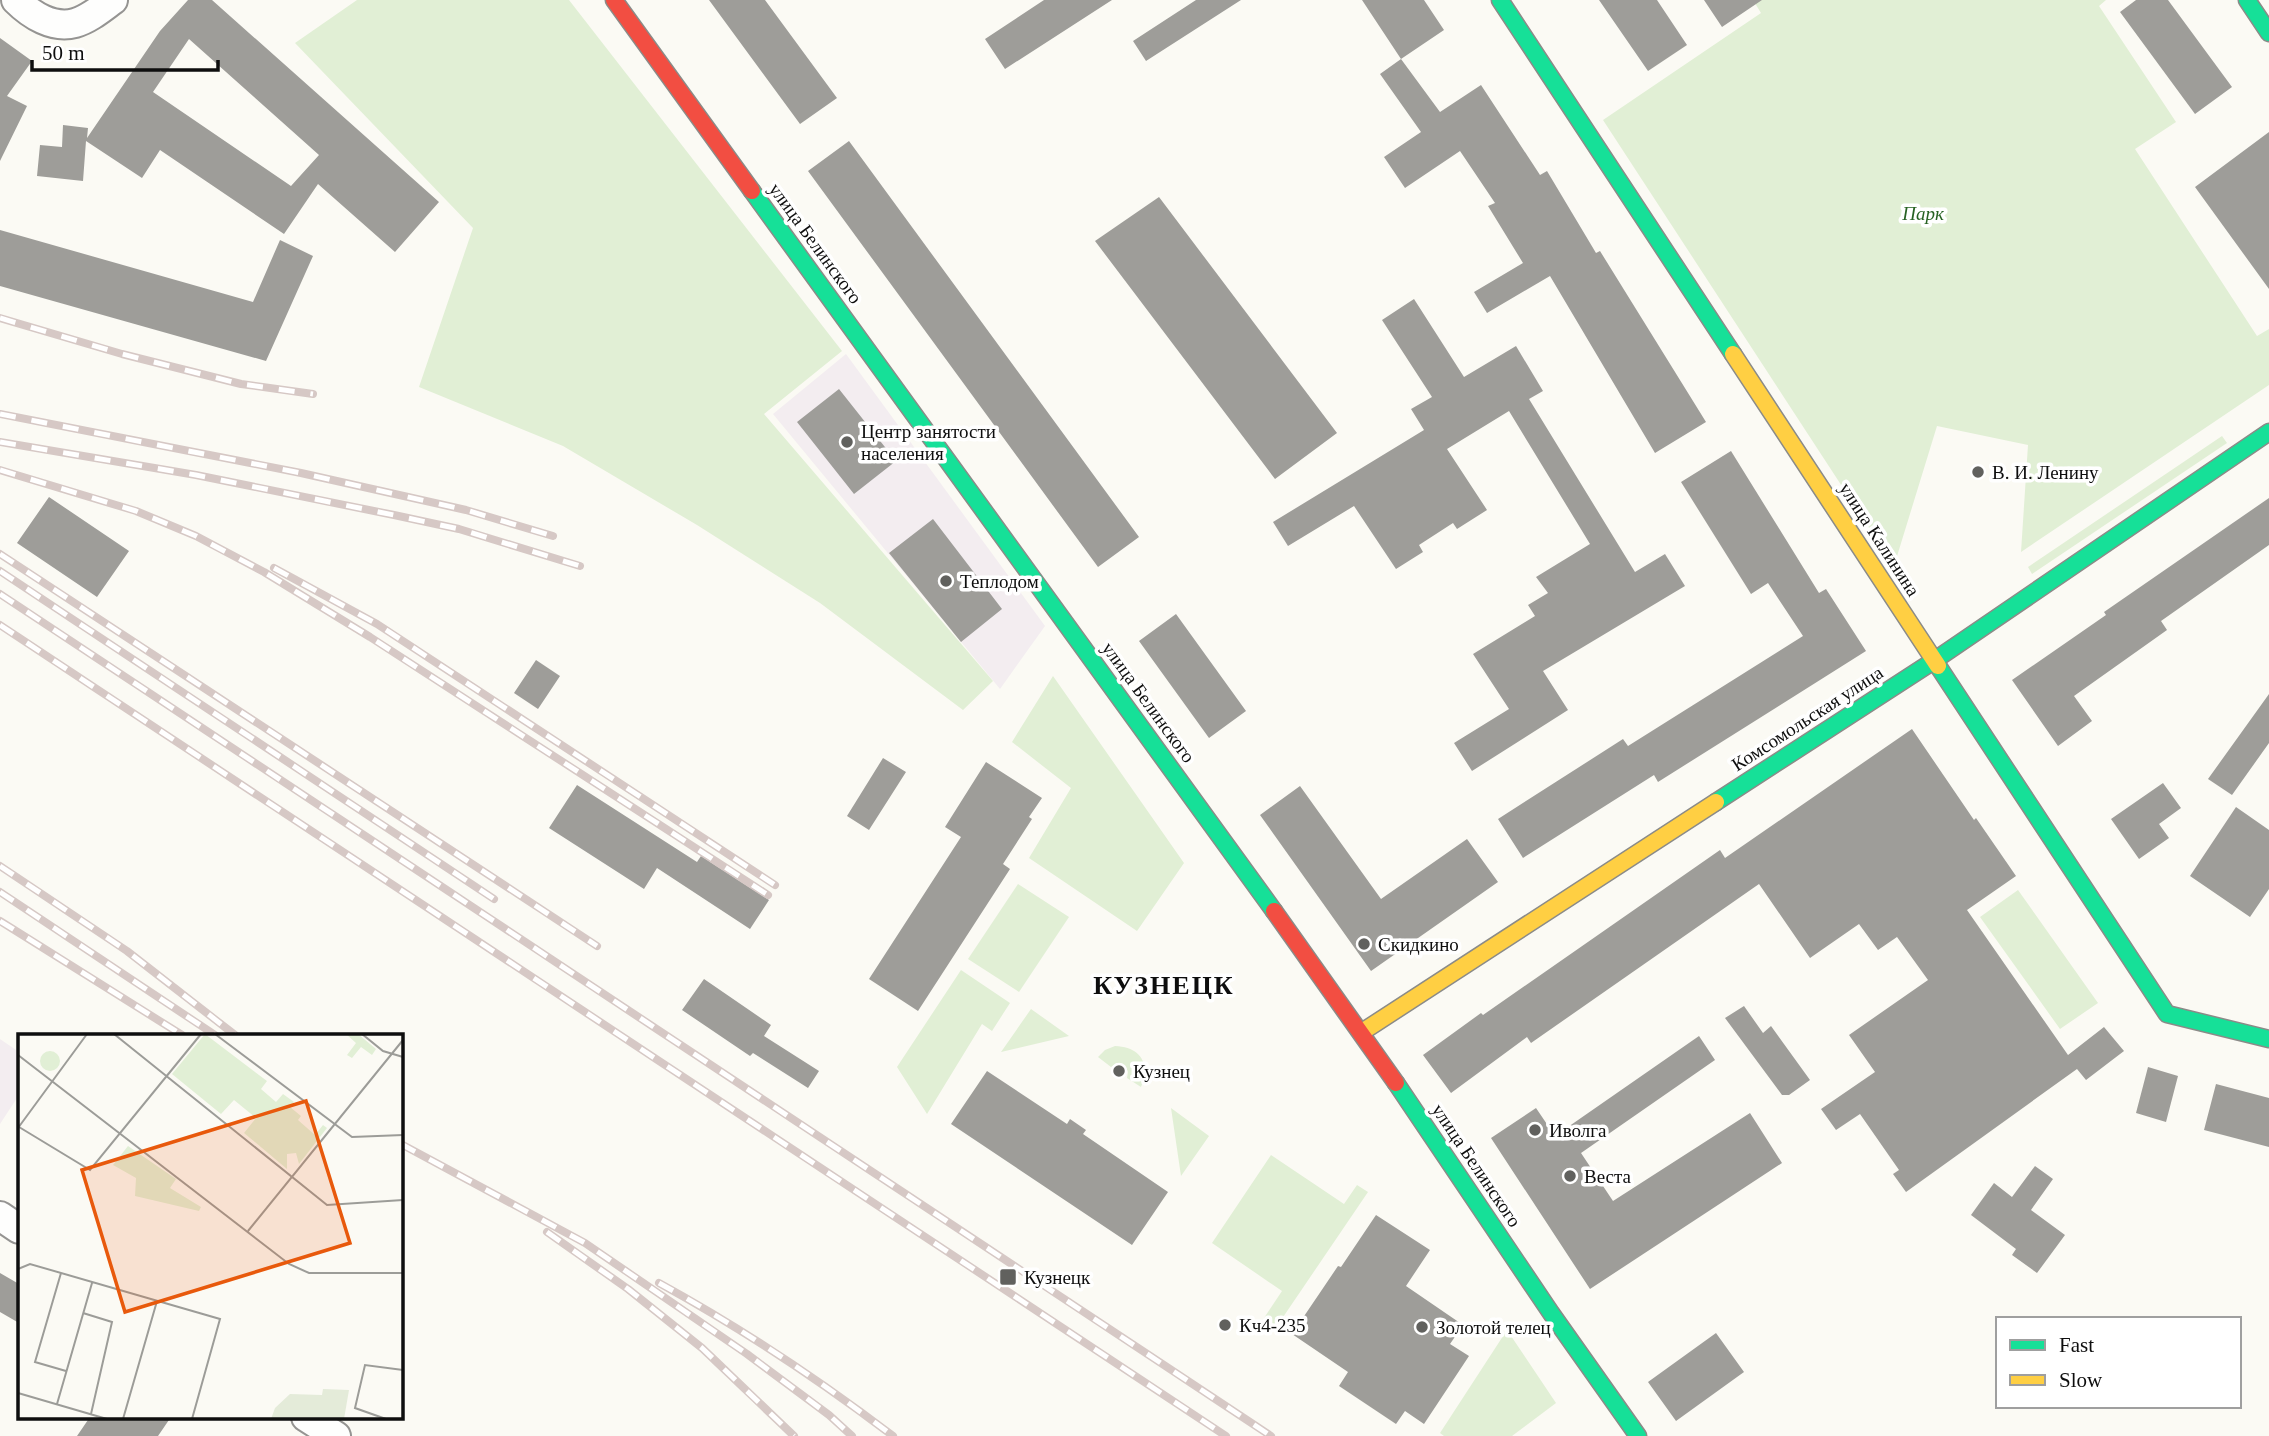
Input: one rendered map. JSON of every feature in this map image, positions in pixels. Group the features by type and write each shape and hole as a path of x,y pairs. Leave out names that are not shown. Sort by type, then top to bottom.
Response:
{"street":[{"path":"16,0 36,17 55,23 74,23 113,0"},
{"name":"улица Белинского","path":"614,0 1362,1032 1543,1302 1639,1436"},
{"name":"улица Калинина","path":"1500,0 2167,1014 2269,1039"},
{"path":"2247,0 2269,33"},
{"name":"Комсомольская улица","path":"1362,1032 1935,660 2269,432"},
{"path":"0,1216 18,1227"}],"shaded area":[{"path":"846,354 1045,626 1000,689 773,414"},
{"path":"0,1039 18,1051 18,1097 0,1124"}],"green space":[{"path":"357,0 569,0 842,351 764,414 993,681 963,710 820,603 697,525 563,446 419,387 473,228 295,43"},
{"name":"Парк","path":"1753,0 2106,0 2099,6 2176,122 2135,149 2257,336 2269,329 2269,385 2021,552 2028,445 1937,426 1894,566 1603,120 1761,13"},
{"path":"2222,436 2227,443 2032,574 2028,567"},
{"path":"1053,676 1184,863 1137,931 1029,858 1071,788 1012,742"},
{"path":"1018,884 1069,917 1019,992 968,959"},
{"path":"2018,890 2098,1003 2060,1029 1980,917"},
{"path":"961,970 1010,1003 992,1031 982,1024 927,1114 897,1067"},
{"path":"1031,1009 1069,1036 1001,1052"},
{"path":"1115,1046 1131,1049 1141,1058 1145,1071 1141,1087 1127,1078 1125,1065 1117,1063 1111,1067 1098,1057"},
{"path":"1171,1108 1209,1136 1181,1176"},
{"path":"1271,1155 1344,1204 1357,1185 1368,1192 1277,1326 1264,1318 1282,1291 1212,1243"},
{"path":"1507,1330 1556,1403 1512,1436 1444,1436 1440,1433"}],"building":[{"path":"188,0 212,0 439,202 395,252 318,184 284,234 160,150 142,178 86,141 83,181 37,176 40,145 62,147 63,125 88,128 87,138 160,31","holes":["189,39 319,155 291,186 153,92"]},
{"path":"709,0 765,0 837,98 800,124"},
{"path":"1044,0 1112,0 1005,69 985,39"},
{"path":"1196,0 1241,0 1146,61 1133,41"},
{"path":"1362,0 1424,0 1444,30 1401,59"},
{"path":"1599,0 1657,0 1687,45 1648,71"},
{"path":"1704,0 1762,0 1722,27"},
{"path":"2136,0 2168,0 2232,87 2195,114 2120,12"},
{"path":"0,38 32,61 7,96 27,106 0,161"},
{"path":"1401,59 1440,112 1481,85 1540,175 1547,171 1596,253 1600,251 1706,422 1655,453 1550,276 1487,313 1474,292 1523,263 1488,206 1495,203 1460,151 1405,188 1384,157 1421,132 1380,74"},
{"path":"2269,132 2269,289 2195,187"},
{"path":"849,141 1139,537 1098,567 808,171"},
{"path":"1159,197 1337,433 1275,479 1095,241"},
{"path":"0,230 253,302 280,240 313,256 266,361 0,286"},
{"path":"1414,299 1464,377 1516,346 1543,391 1529,399 1635,572 1665,554 1685,586 1543,671 1568,710 1472,771 1454,743 1509,709 1473,654 1535,616 1528,605 1548,593 1536,577 1590,544 1509,411 1447,449 1487,510 1457,529 1453,523 1419,545 1423,552 1396,569 1354,506 1288,546 1273,522 1424,430 1411,409 1432,397 1382,320"},
{"name":"Центр занятости населения","path":"839,389 896,461 854,494 797,422"},
{"path":"1731,451 1819,593 1826,589 1866,651 1658,782 1654,775 1523,858 1498,819 1623,739 1628,746 1803,636 1768,583 1751,594 1681,482"},
{"path":"49,497 129,551 97,597 17,543"},
{"path":"2269,498 2269,545 2161,621 2167,630 2074,696 2092,721 2058,746 2012,680 2106,615 2104,612"},
{"name":"Теплодом","path":"933,519 1002,609 961,642 889,553"},
{"path":"1176,614 1246,711 1209,738 1139,641"},
{"path":"536,660 560,676 538,709 514,693"},
{"path":"2269,694 2269,743 2232,795 2208,779"},
{"path":"1912,729 2016,876 1967,910 2068,1055 2104,1027 2124,1051 2086,1080 2077,1069 1906,1192 1893,1174 1899,1170 1860,1114 1836,1130 1821,1109 1875,1072 1849,1035 1928,980 1897,937 1878,950 1859,924 1810,958 1759,884 1531,1043 1527,1037 1451,1093 1423,1055 1720,850 1725,858"},
{"path":"883,758 906,772 869,830 847,816"},
{"path":"986,762 1042,798 1003,864 1010,869 918,1011 869,979 961,837 945,827"},
{"path":"2163,783 2181,808 2159,824 2169,838 2139,859 2111,819"},
{"path":"577,785 697,862 701,856 769,900 750,929 657,868 644,889 549,828"},
{"path":"1300,786 1381,899 1467,839 1498,882 1371,971 1260,815"},
{"path":"2236,807 2269,830 2269,889 2250,917 2190,876"},
{"path":"704,979 771,1025 764,1036 819,1071 808,1088 753,1053 750,1056 682,1010"},
{"path":"1744,1006 1763,1033 1771,1026 1810,1080 1789,1095 1782,1095 1725,1018"},
{"path":"1699,1036 1715,1060 1581,1153 1613,1201 1750,1113 1782,1163 1590,1289 1491,1138 1536,1108 1555,1136"},
{"path":"2148,1067 2178,1076 2166,1122 2136,1113"},
{"name":"Кузнецк","path":"987,1071 1067,1124 1070,1119 1086,1130 1083,1134 1168,1192 1132,1245 951,1124"},
{"path":"2216,1084 2269,1098 2269,1147 2204,1130"},
{"path":"2035,1166 2053,1179 2031,1210 2065,1235 2037,1273 2012,1255 2016,1249 1971,1215 1994,1183 2012,1197"},
{"path":"1376,1215 1430,1250 1406,1286 1463,1325 1450,1344 1469,1356 1424,1424 1405,1411 1396,1424 1339,1386 1348,1372 1292,1334"},
{"path":"0,1273 18,1283 18,1322 0,1312"},
{"path":"1716,1333 1744,1372 1676,1421 1648,1382"},
{"path":"89,1418 170,1418 158,1436 77,1436"}],"railway":[{"path":"0,318 122,354 241,384 313,394"},
{"path":"0,414 301,473 466,510 553,536"},
{"path":"0,442 196,475 394,515 459,529 580,566"},
{"path":"0,470 136,511 196,536 264,572 370,637 768,895"},
{"path":"0,554 597,946"},
{"path":"274,568 377,624 775,885"},
{"path":"0,571 494,899"},
{"path":"0,594 1271,1436"},
{"path":"0,625 1226,1436"},
{"path":"0,866 127,951 234,1034"},
{"path":"0,892 213,1034"},
{"path":"0,921 180,1034"},
{"path":"402,1145 585,1243 747,1354 829,1415 852,1436"},
{"path":"547,1232 628,1289 702,1348 794,1436"},
{"path":"659,1283 779,1355 893,1436"}],"traffic: fast":[{"path":"1500,0 1733,354"},
{"path":"2247,0 2269,33"},
{"path":"752,191 1274,911"},
{"path":"1716,802 1935,660 2269,432"},
{"path":"1938,666 2167,1014 2269,1039"},
{"path":"1396,1083 1551,1313 1638,1436"}],"traffic: slow":[{"path":"1733,354 1938,666"},
{"path":"1362,1032 1716,802"}],"traffic: jam":[{"path":"614,0 752,191"},
{"path":"1274,911 1396,1083"}],"place":[{"name":"Центр занятости населения","path":"847,442"},
{"name":"В. И. Ленину","path":"1978,472"},
{"name":"Теплодом","path":"946,581"},
{"name":"Скидкино","path":"1364,944"},
{"name":"Кузнец","path":"1119,1071"},
{"name":"Иволга","path":"1535,1130"},
{"name":"Веста","path":"1570,1176"},
{"name":"Кузнецк","path":"1008,1277"},
{"name":"Кч4-235","path":"1225,1325"},
{"name":"Золотой телец","path":"1422,1327"}],"district":[{"name":"КУЗНЕЦК","path":"1164,985"}]}
